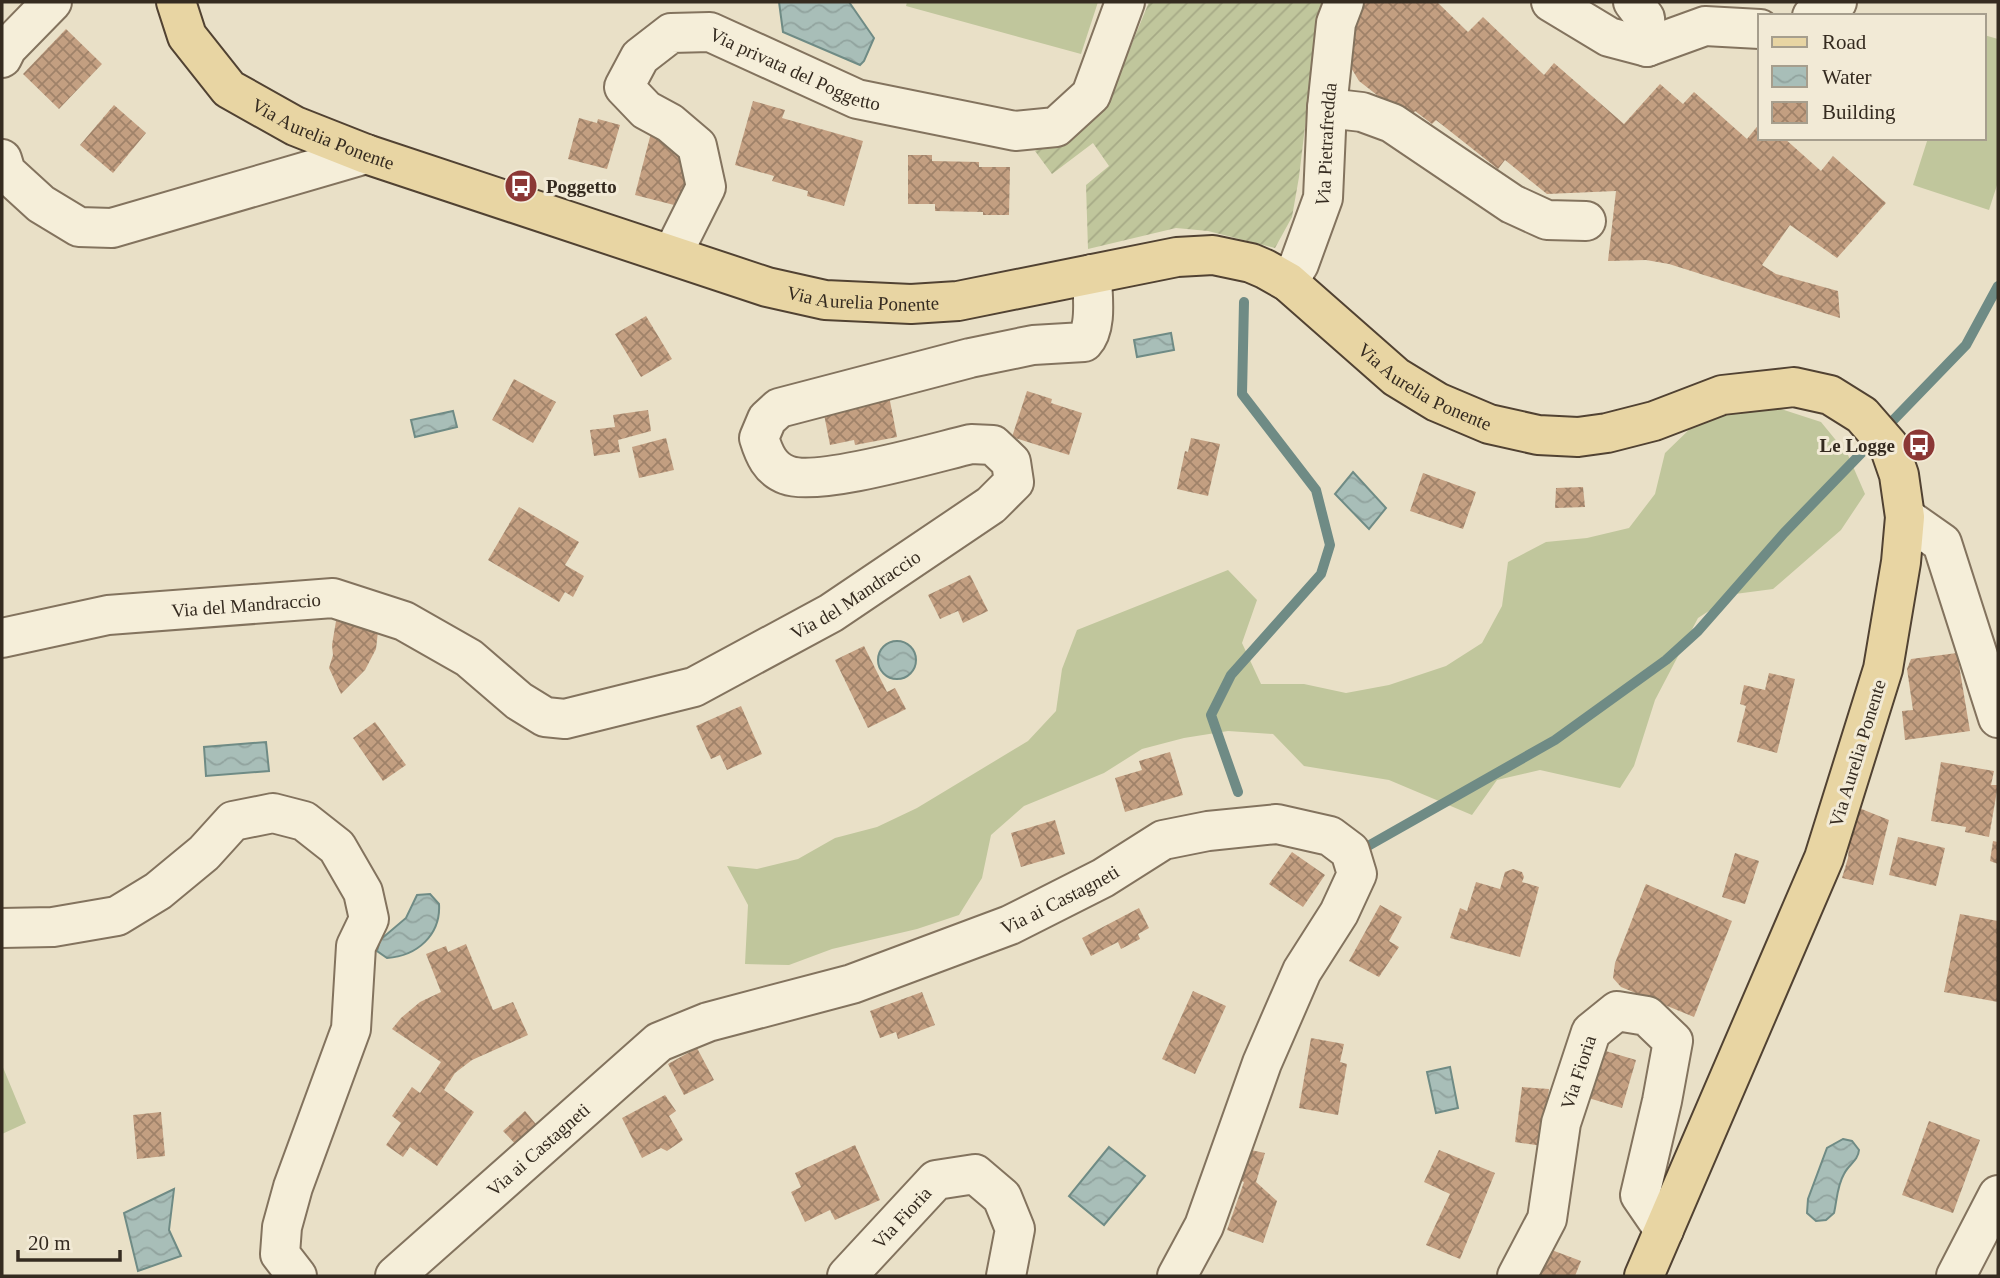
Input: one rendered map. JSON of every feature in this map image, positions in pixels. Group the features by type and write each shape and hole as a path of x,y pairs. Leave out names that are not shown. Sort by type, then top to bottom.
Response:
{"main road":[{"name":"Via Aurelia Ponente","path":"176,2 187,36 229,89 295,126 366,154 768,287 825,300 911,304 958,301 1177,257 1213,255 1251,263 1289,282 1396,377 1437,402 1489,424 1538,435 1578,436 1607,433 1654,421 1722,395 1794,387 1830,395 1862,415 1889,446 1899,475 1905,517 1901,562 1883,669 1824,859 1644,1276"}],"street":[{"path":"2,58 7,48 52,2"},
{"name":"Via privata del Poggetto","path":"672,255 706,187 697,146 670,123 646,110 624,87 640,57 671,33 710,32 857,99 1015,131 1056,127 1091,95 1125,2"},
{"name":"Via Pietrafredda","path":"1289,282 1299,264 1323,198 1327,108 1336,23 1344,2"},
{"path":"1551,2 1609,37 1647,47 1705,26 1758,29"},
{"path":"1633,2 1645,18 1647,47"},
{"path":"1816,14 1837,2"},
{"path":"1327,108 1362,112 1392,123 1511,204 1547,220 1586,222"},
{"path":"2,159 6,172 41,204 79,227 112,228 366,154"},
{"name":"Via del Mandraccio","path":"2,638 108,615 332,598 404,621 469,658 519,701 545,717 565,719 694,688 831,613 991,505 1014,482 1011,461 993,445 971,444 825,478 788,476 775,468 764,455 759,438 767,419 779,408 970,358 1033,345 1084,342 1090,336 1092,274"},
{"path":"1905,517 1942,542 1998,718"},
{"path":"2,928 53,927 117,916 158,891 204,853 233,821 273,813 304,821 337,847 363,892 369,919 356,946 351,1029 315,1122 282,1227 280,1254 297,1276"},
{"name":"Via ai Castagneti","path":"395,1276 659,1042 708,1022 852,984 1010,925 1103,878 1163,840 1208,831 1277,824 1330,836 1350,851 1357,874 1339,913 1302,971 1262,1063 1204,1226 1177,1276"},
{"name":"Via Fioria","path":"1517,1276 1547,1219 1562,1123 1591,1032 1617,1011 1647,1016 1673,1041 1640,1195 1664,1230"},
{"name":"Via Fioria","path":"847,1276 936,1180 975,1174 1002,1197 1015,1229 1006,1276"},
{"path":"1956,1276 1998,1195"}],"green space":[{"path":"907,2 1098,2 1081,54 906,6"},
{"path":"1149,2 1323,2 1318,18 1292,217 1275,248 1208,231 1176,228 1088,249 1086,185 1109,166 1093,143 1052,174 1035,151 1079,128 1119,75"},
{"path":"1986,36 1998,39 1998,182 1989,210 1913,185 1927,140 1986,140"},
{"path":"1781,409 1821,422 1848,455 1865,494 1841,530 1773,589 1735,594 1698,618 1655,700 1634,766 1620,788 1540,770 1497,780 1472,815 1389,780 1304,766 1273,734 1228,731 1184,738 1142,749 1104,773 1024,806 991,835 982,878 959,915 917,929 832,949 789,965 745,964 748,905 727,866 757,869 798,859 835,838 877,827 917,808 1028,741 1056,711 1062,669 1077,630 1228,570 1257,600 1242,643 1261,684 1304,684 1346,693 1389,685 1446,666 1482,643 1502,606 1508,562 1546,542 1587,538 1629,528 1655,494 1665,453 1696,423 1738,410"},
{"path":"2,1065 26,1123 2,1134"}],"water":[{"path":"779,2 849,2 874,38 864,61 860,65 783,32"},
{"path":"1171,333 1174,350 1137,357 1134,340"},
{"path":"453,411 457,427 415,437 411,420"},
{"path":"1353,472 1386,508 1369,529 1335,494"},
{"path":"897,641 911,646 916,660 911,674 897,679 883,674 878,660 883,646"},
{"path":"266,742 269,771 206,776 204,747"},
{"path":"430,894 439,904 439,915 425,942 398,956 387,958 377,951 380,940 406,918 417,895"},
{"path":"1450,1067 1458,1108 1436,1113 1427,1072"},
{"path":"1843,1139 1852,1141 1859,1150 1858,1154 1842,1179 1834,1213 1826,1220 1816,1221 1807,1213 1808,1199 1827,1148"},
{"path":"1109,1147 1145,1176 1104,1225 1069,1196"},
{"path":"174,1189 169,1230 181,1256 138,1271 124,1213"}],"building":[{"path":"1359,2 1437,2 1468,32 1483,17 1544,75 1554,63 1624,124 1660,84 1683,104 1694,92 1747,139 1758,125 1758,140 1786,140 1821,171 1833,156 1886,203 1837,258 1790,225 1762,265 1776,274 1838,291 1840,318 1669,264 1646,260 1608,261 1616,191 1547,194 1505,160 1498,169 1436,120 1432,124 1415,111 1409,120 1359,81 1350,66 1349,57"},
{"path":"66,29 102,64 59,109 23,74"},
{"path":"753,101 785,110 782,118 863,141 844,206 807,196 808,191 772,181 774,176 735,165"},
{"path":"114,105 146,133 113,173 80,145"},
{"path":"579,118 597,123 598,119 620,125 607,169 568,159"},
{"path":"651,133 682,142 690,163 678,206 635,195"},
{"path":"908,155 932,155 932,161 979,162 979,167 1010,167 1009,215 935,211 935,204 908,204"},
{"path":"646,316 672,359 641,377 615,334"},
{"path":"514,379 556,402 533,443 492,420"},
{"path":"1027,391 1052,399 1051,403 1082,413 1069,455 1012,437"},
{"path":"889,396 897,437 855,445 854,440 830,445 823,409"},
{"path":"648,410 651,431 618,440 620,452 594,456 590,430 615,427 613,415"},
{"path":"666,438 674,470 639,478 632,447"},
{"path":"1191,438 1220,444 1208,496 1177,489 1185,451 1188,452"},
{"path":"1423,473 1476,492 1463,529 1410,511"},
{"path":"1583,487 1585,507 1555,508 1556,488"},
{"path":"519,507 579,542 565,565 584,576 573,597 565,592 559,602 488,560"},
{"path":"970,575 988,611 963,623 958,611 940,619 928,595"},
{"path":"337,615 379,622 376,649 365,670 341,694 329,668"},
{"path":"864,646 887,692 895,688 906,709 868,728 835,660"},
{"path":"1957,653 1970,731 1905,740 1902,711 1913,710 1907,669 1911,659"},
{"path":"1769,673 1795,679 1777,753 1737,742 1746,706 1740,704 1744,685 1765,690"},
{"path":"741,706 762,754 727,770 720,755 711,759 696,726"},
{"path":"375,722 406,765 383,781 353,738"},
{"path":"1170,752 1183,795 1125,812 1115,778 1142,770 1139,761"},
{"path":"1941,762 1994,771 1991,785 1998,785 1989,837 1965,832 1966,827 1931,821"},
{"path":"1859,808 1889,820 1873,885 1842,878 1848,858 1850,831"},
{"path":"1055,820 1065,854 1021,867 1011,833"},
{"path":"1898,837 1945,848 1936,886 1889,875"},
{"path":"1993,841 1998,842 1998,864 1990,861"},
{"path":"1292,852 1325,875 1303,907 1269,884"},
{"path":"1735,853 1759,861 1745,904 1722,897"},
{"path":"1513,869 1522,872 1522,882 1539,887 1520,957 1450,938 1460,908 1467,911 1476,882 1500,889 1505,872"},
{"path":"1646,884 1732,921 1694,1017 1621,987 1613,978 1615,963"},
{"path":"1380,905 1402,917 1389,941 1399,947 1379,977 1349,961"},
{"path":"1139,908 1149,928 1138,934 1140,939 1121,949 1118,942 1091,956 1082,938"},
{"path":"1960,914 1998,921 1998,1002 1944,992"},
{"path":"466,944 493,1010 513,1002 528,1035 472,1060 455,1073 444,1090 474,1112 437,1166 410,1147 403,1157 386,1145 401,1123 392,1116 412,1087 420,1093 441,1062 392,1029 420,1002 441,992 426,954 446,946 448,952"},
{"path":"1193,991 1226,1006 1195,1074 1162,1059"},
{"path":"922,992 935,1025 898,1039 896,1032 880,1038 870,1011"},
{"path":"1311,1038 1344,1044 1340,1062 1347,1064 1338,1115 1299,1108"},
{"path":"697,1048 714,1080 684,1095 668,1064"},
{"path":"1599,1049 1636,1060 1622,1108 1585,1097"},
{"path":"1522,1087 1549,1089 1542,1146 1515,1142"},
{"path":"665,1095 676,1111 669,1116 683,1140 667,1151 661,1148 642,1158 622,1118"},
{"path":"525,1111 545,1135 524,1153 503,1131"},
{"path":"161,1112 165,1156 137,1159 133,1115"},
{"path":"1929,1121 1980,1140 1953,1213 1902,1195"},
{"path":"855,1145 880,1200 835,1220 830,1210 805,1222 791,1192 801,1187 795,1173"},
{"path":"1241,1148 1265,1153 1256,1182 1277,1201 1263,1243 1227,1230 1244,1182 1231,1177"},
{"path":"1439,1150 1495,1173 1460,1259 1426,1245 1450,1194 1424,1182"},
{"path":"1549,1249 1581,1261 1575,1276 1539,1276"}],"waterway":[{"path":"1368,846 1555,740 1666,660 1698,631 1784,533 1966,345 1998,286"},
{"path":"1238,792 1211,715 1231,675 1321,574 1330,545 1316,490 1242,394 1244,302"}],"place":[{"name":"Poggetto","path":"521,186"},
{"name":"Le Logge","path":"1919,445"}]}
